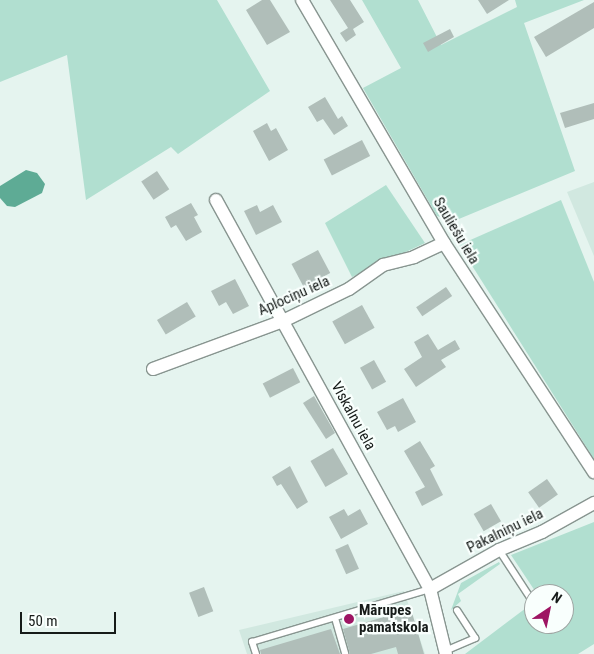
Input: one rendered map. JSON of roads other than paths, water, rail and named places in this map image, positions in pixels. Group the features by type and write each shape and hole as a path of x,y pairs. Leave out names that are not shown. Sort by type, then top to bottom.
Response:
{"street":[{"name":"Sauliešu iela","path":"302,0 444,243 594,472"},
{"name":"Viskalnu iela","path":"216,200 430,589 445,653"},
{"name":"Aplociņu iela","path":"153,369 283,321 349,290 383,265 414,257 444,243"},
{"name":"Pakalniņu iela","path":"430,589 499,550 542,532 594,503"}],"lane":[{"path":"499,550 524,588"},
{"path":"256,654 252,642 430,589"},
{"path":"445,653 475,638 457,610"},
{"path":"334,618 345,654"}],"place":[{"name":"Mārupes pamatskola","path":"349,619"}]}
